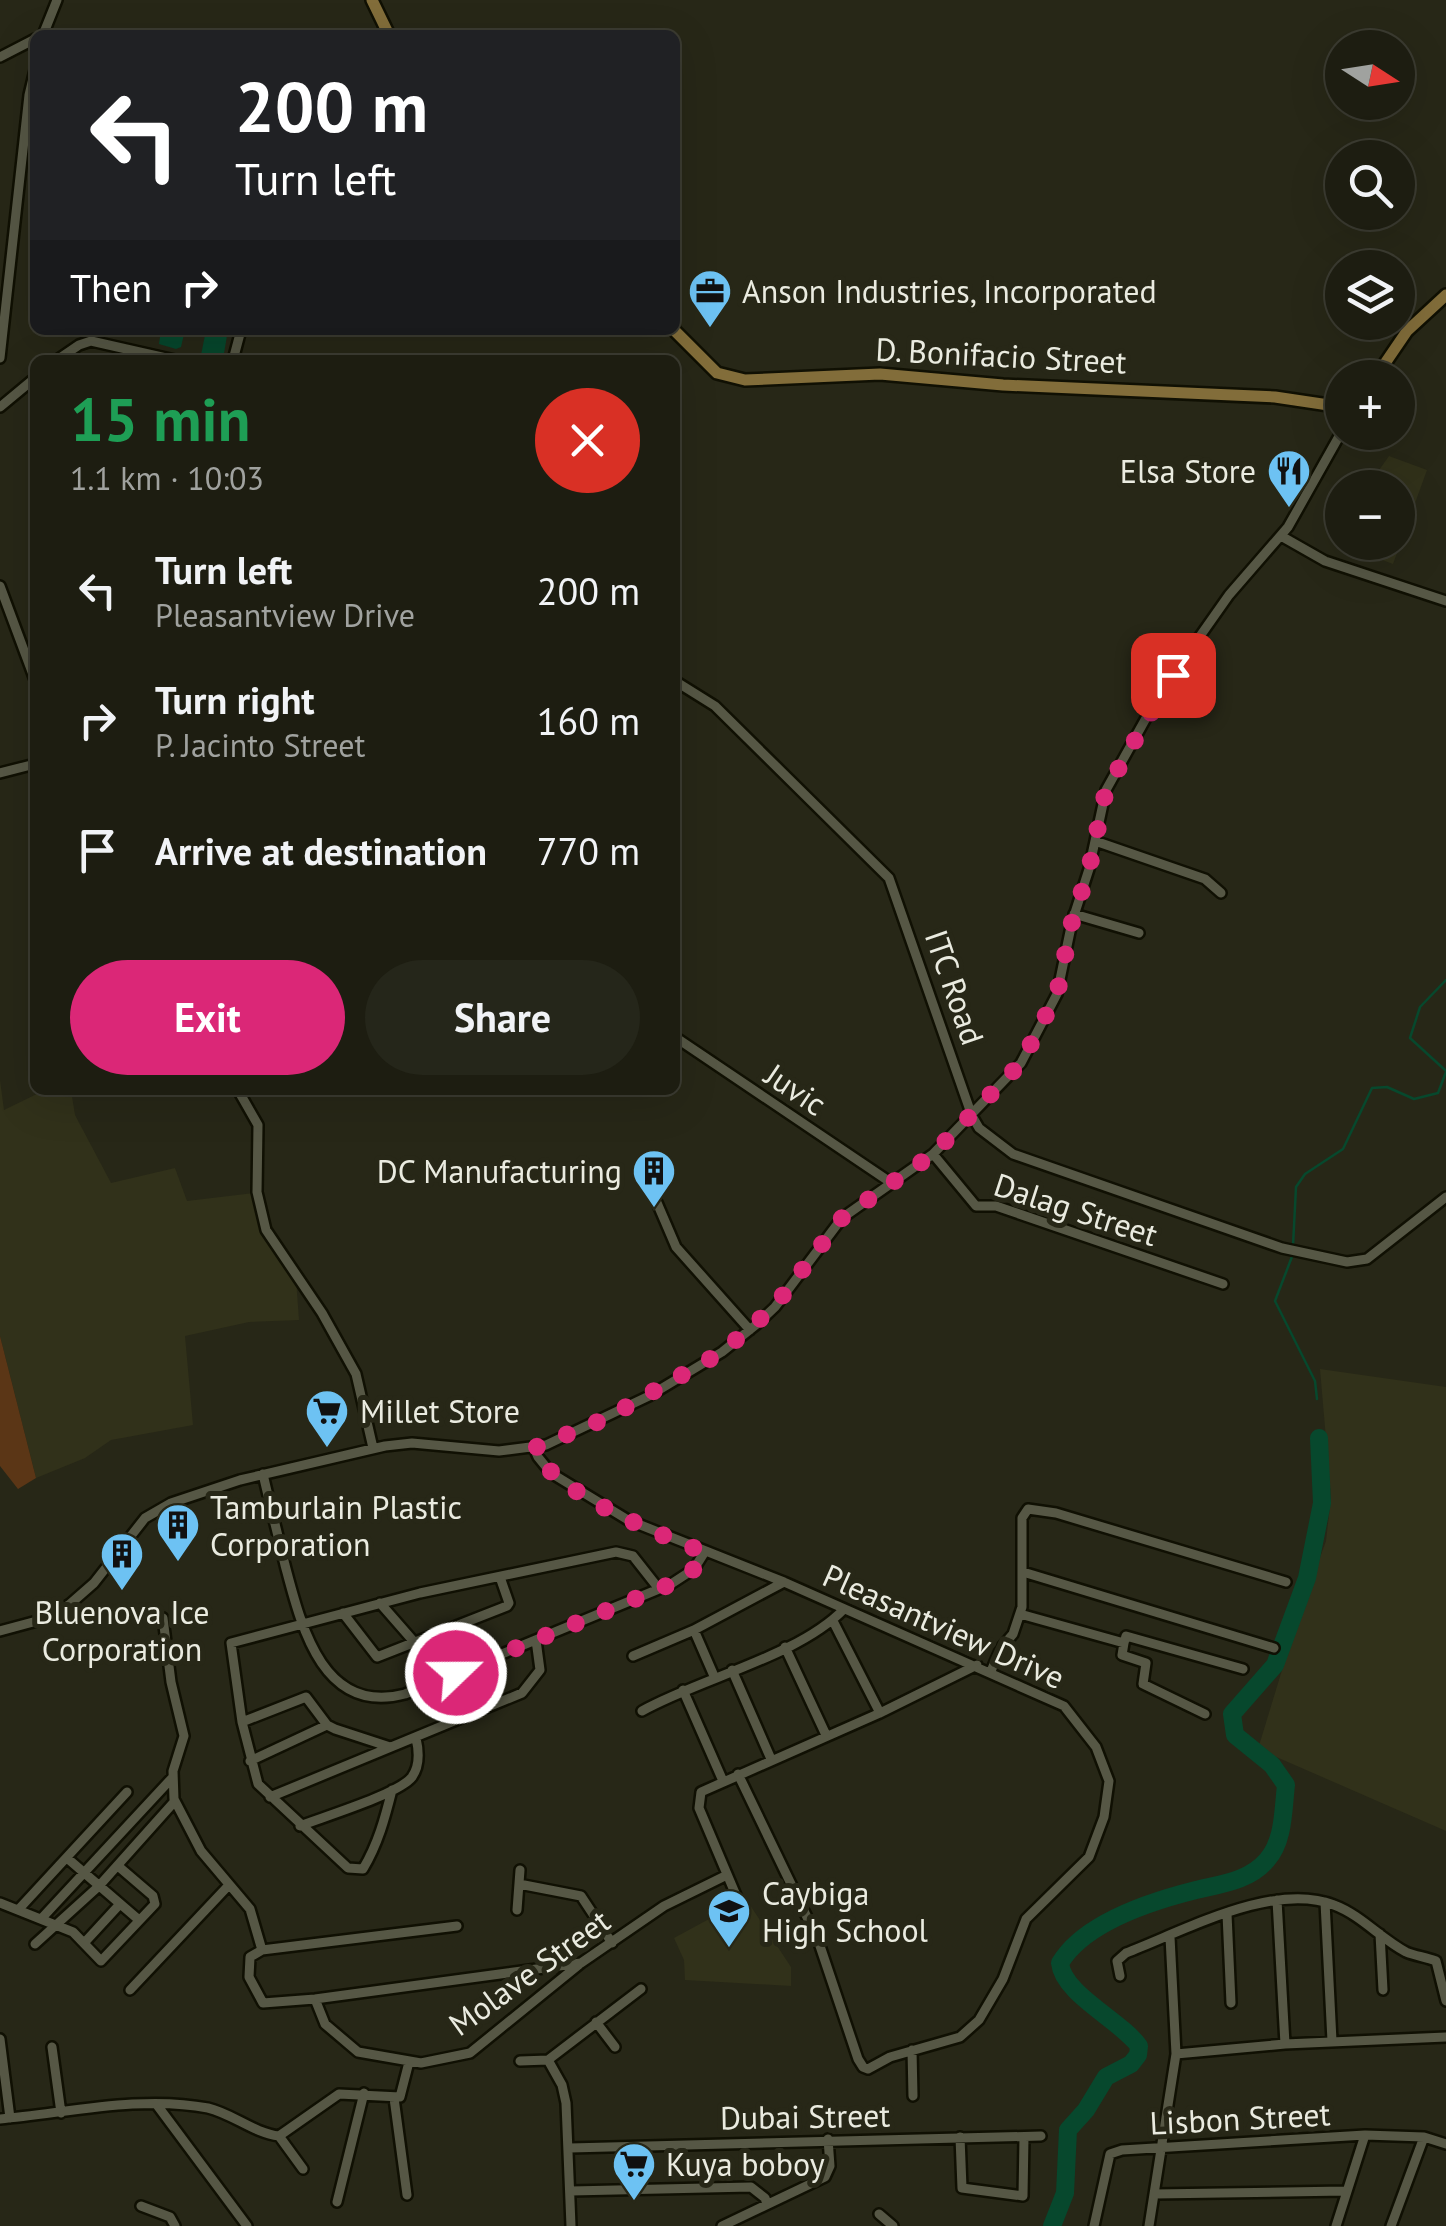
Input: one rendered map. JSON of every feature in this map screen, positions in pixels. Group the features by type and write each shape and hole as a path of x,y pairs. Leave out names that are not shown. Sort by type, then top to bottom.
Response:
{"main road":[{"path":"372,0 387,30"},
{"path":"1387,360 1406,331 1446,295"},
{"name":"D. Bonifacio Street","path":"679,335 711,368 729,378 745,380 880,374 1003,385 1265,396 1325,405"}],"street":[{"path":"45,30 58,0"},
{"path":"0,57 30,42"},
{"path":"0,358 30,91"},
{"path":"0,254 12,255"},
{"path":"64,355 91,341 153,355"},
{"path":"0,407 30,382"},
{"path":"0,390 10,398"},
{"path":"0,1630 48,1618 70,1604 94,1583 145,1518 160,1508 263,1474 373,1448 412,1444 499,1451 534,1448 581,1432 649,1396 722,1352 750,1330 774,1307 842,1218 933,1154 1029,1050 1057,994 1106,790 1160,693 1229,594 1282,536 1331,450"},
{"path":"1282,536 1325,561 1446,601"},
{"path":"0,586 30,667"},
{"name":"ITC Road","path":"680,684 723,714 889,878 972,1116 979,1128 1013,1154 1282,1248 1346,1262 1367,1258 1446,1197"},
{"path":"0,772 30,765"},
{"path":"1095,841 1205,879 1220,893"},
{"path":"1074,914 1139,933"},
{"name":"Juvic","path":"680,1040 890,1182"},
{"path":"241,1095 258,1125 257,1192 266,1230 322,1313 356,1374 373,1448"},
{"name":"Dalag Street","path":"933,1154 976,1206 996,1206 1224,1284"},
{"path":"642,1170 676,1247 750,1330"},
{"name":"Pleasantview Drive","path":"534,1448 543,1465 560,1480 628,1520 784,1582 1064,1706 1096,1747 1109,1781 1104,1817 1089,1857 1026,1920 1003,1979 979,2020 960,2037 912,2050 868,2068 858,2059 818,1940 738,1774"},
{"path":"263,1474 301,1624 320,1661 339,1682 363,1697 378,1699 404,1694 658,1589 689,1574 704,1552"},
{"path":"991,1671 1001,1648 1014,1634 1020,1614 1022,1518 1033,1508 1286,1582"},
{"path":"392,1790 380,1838 364,1869 348,1868 258,1784 242,1722 231,1643 500,1576 622,1552 633,1556 658,1589"},
{"path":"1023,1572 1274,1648"},
{"path":"343,1614 377,1657 508,1606 500,1576"},
{"path":"633,1656 694,1630 784,1582"},
{"path":"380,1604 414,1642"},
{"path":"642,1710 785,1647 833,1621 844,1610"},
{"path":"1020,1614 1124,1643"},
{"path":"163,1618 184,1736 172,1778 175,1802 200,1851 250,1909 262,1950"},
{"path":"833,1621 880,1713"},
{"path":"694,1630 714,1676"},
{"path":"1205,1714 1143,1684 1146,1664 1122,1655 1126,1636 1243,1669"},
{"path":"270,1797 529,1688 540,1670 536,1640"},
{"path":"785,1647 826,1735"},
{"path":"738,1900 698,1804 701,1792 880,1713 977,1665"},
{"path":"732,1670 771,1759"},
{"path":"683,1690 723,1781"},
{"path":"242,1722 306,1697 327,1724 349,1735 393,1747"},
{"path":"250,1760 327,1724"},
{"path":"300,1826 392,1790 414,1774 419,1756 416,1738"},
{"path":"40,1918 172,1778"},
{"path":"18,1910 127,1792"},
{"path":"35,1944 99,1886 175,1802"},
{"path":"67,1858 139,1920"},
{"path":"0,1903 60,1925 86,1942 102,1960 155,1904 118,1866"},
{"path":"517,1910 520,1870"},
{"name":"Molave Street","path":"314,1999 332,2032 358,2052 409,2062 470,2053 581,1963 664,1906 727,1875"},
{"path":"519,1884 581,1896 612,1942"},
{"path":"130,1990 229,1885"},
{"path":"1120,1976 1116,1965 1120,1956 1226,1914 1277,1900 1308,1897 1338,1906 1408,1953 1437,1962 1446,2001"},
{"path":"1277,1900 1284,2044"},
{"path":"1326,1902 1332,2042"},
{"path":"86,1942 120,1904"},
{"path":"1226,1914 1231,2003"},
{"path":"457,1926 262,1950 250,1957 248,1963 252,1986 263,2003 581,1963"},
{"path":"1380,1934 1383,1990"},
{"path":"1150,2226 1176,2054 1170,1937"},
{"path":"520,2061 548,2060 641,1988"},
{"path":"596,2022 614,2047"},
{"path":"1176,2054 1284,2044 1446,2037"},
{"path":"0,2039 5,2119 157,2105 211,2109 280,2136 303,2169"},
{"path":"52,2047 61,2113"},
{"path":"912,2050 913,2096"},
{"path":"548,2060 565,2093 570,2226"},
{"path":"280,2136 334,2096 364,2093 400,2097 409,2062"},
{"path":"337,2202 364,2093"},
{"path":"394,2098 407,2195"},
{"path":"157,2105 247,2226"},
{"name":"Dubai Street","path":"570,2148 1041,2136"},
{"path":"1336,2226 1365,2136"},
{"name":"Lisbon Street","path":"1094,2226 1110,2154 1122,2150 1365,2136 1424,2138 1446,2144"},
{"path":"960,2137 962,2188 1023,2196 1024,2137"},
{"path":"1391,2226 1424,2138"},
{"path":"722,2226 828,2174 828,2139"},
{"path":"571,2191 751,2187 766,2204"},
{"path":"1154,2194 1345,2191"},
{"path":"141,2206 170,2217 175,2226"},
{"path":"879,2214 893,2226"}],"shaded area":[{"path":"160,335 184,335 181,347 176,349 159,344"},
{"path":"205,335 227,335 224,355 201,355"},
{"path":"1389,456 1427,470 1415,503 1415,470 1379,470"},
{"path":"0,1080 4,1110 35,1095 72,1095 75,1115 111,1183 175,1168 187,1201 254,1193 262,1232 296,1279 299,1320 249,1322 185,1336 193,1425 111,1440 85,1458 36,1478 0,1336"},
{"path":"0,1336 36,1478 18,1489 0,1466"},
{"path":"1320,1369 1446,1387 1446,1831 1258,1749 1326,1541 1331,1497"},
{"name":"Caybiga High School","path":"746,1899 791,1967 791,1986 685,1980 684,1960 674,1938"}],"waterway":[{"path":"1445,1070 1410,1038 1420,1007 1446,980"},
{"path":"1293,1246 1296,1187 1305,1174 1343,1149 1372,1088 1387,1087 1414,1099 1438,1093 1446,1072"},
{"path":"1293,1254 1275,1301 1315,1381 1317,1399"},
{"path":"1052,2226 1065,2193 1068,2130 1106,2077 1131,2064 1139,2046 1081,1996 1063,1974 1060,1963 1085,1936 1120,1916 1252,1873 1277,1844 1286,1785 1272,1765 1235,1735 1232,1714 1275,1665 1307,1578 1322,1503 1319,1438"}],"place":[{"name":"Anson Industries, Incorporated","path":"710,329"},
{"name":"Elsa Store","path":"1289,509"},
{"name":"DC Manufacturing","path":"654,1209"},
{"name":"Millet Store","path":"327,1449"},
{"name":"Tamburlain Plastic Corporation","path":"178,1563"},
{"name":"Bluenova Ice Corporation","path":"122,1592"},
{"name":"Caybiga High School","path":"729,1949"},
{"name":"Kuya boboy","path":"634,2202"}],"route":[{"path":"456,1673 671,1584 698,1564 704,1552 642,1527 560,1480 543,1465 534,1448 581,1432 722,1352 774,1307 842,1218 933,1154 1021,1063 1057,994 1106,790 1173,675"}]}
